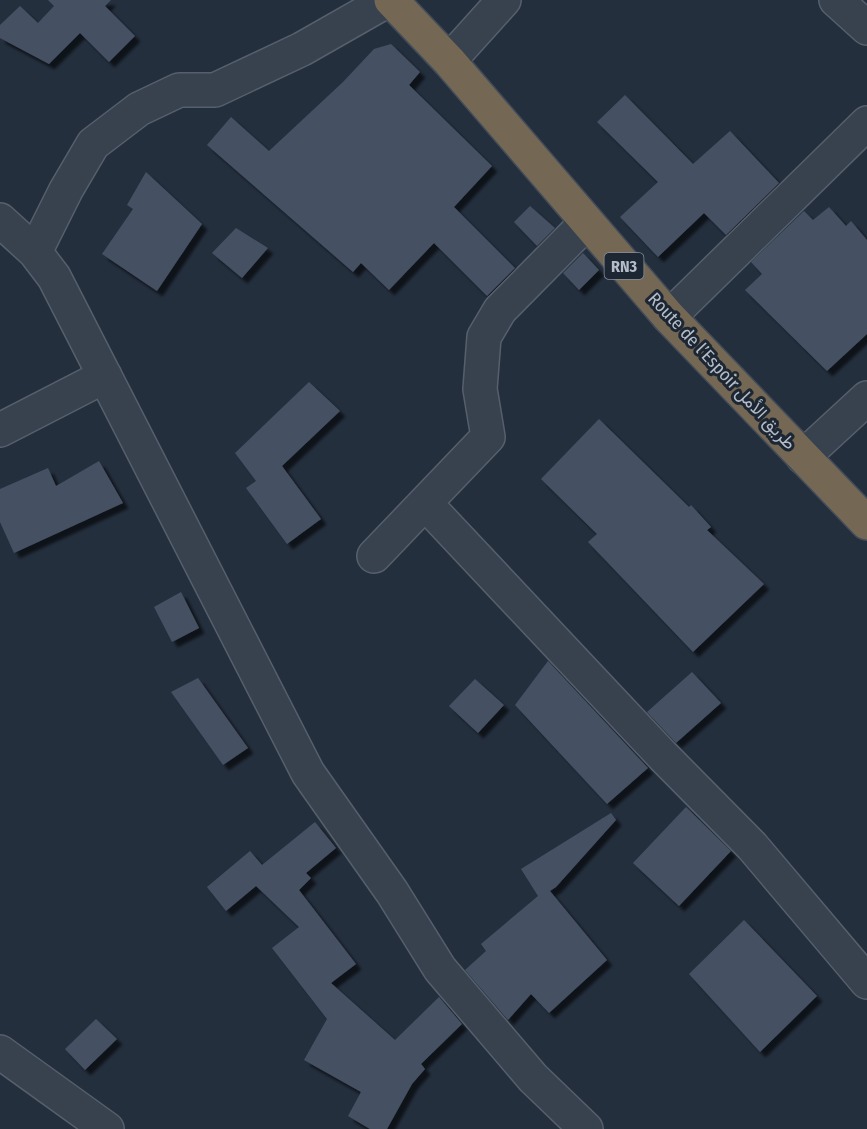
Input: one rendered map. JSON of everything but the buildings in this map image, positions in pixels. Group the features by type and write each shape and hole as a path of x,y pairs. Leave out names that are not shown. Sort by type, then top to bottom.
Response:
{"highway":[{"name":"Route de l’Espoir طريق الأمل","path":"389,0 449,61 669,317 867,524"}],"street":[{"path":"35,252 66,190 93,144 139,109 179,90 215,90 302,49 389,0"},
{"path":"449,61 504,0"},
{"path":"836,0 867,28"},
{"path":"669,317 867,123"},
{"path":"0,220 35,252 54,277 308,773 392,892 440,969 533,1078 585,1129"},
{"path":"374,556 488,437 480,389 484,336 500,310 587,222"},
{"path":"0,430 105,376"},
{"path":"803,457 867,398"},
{"path":"425,503 663,756 752,846 867,982"},
{"path":"0,1052 107,1129"}]}
